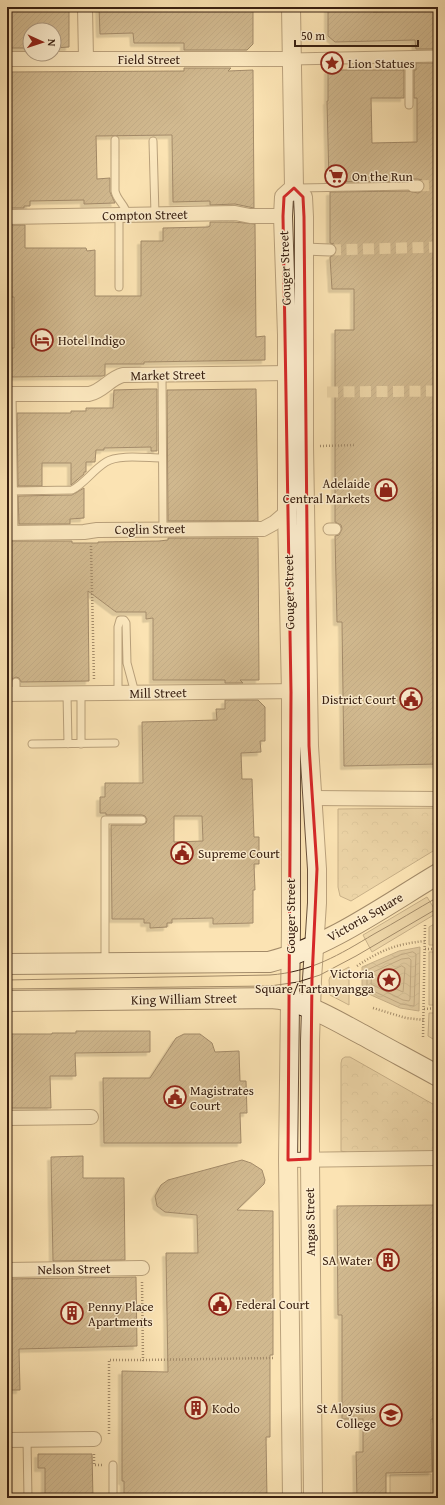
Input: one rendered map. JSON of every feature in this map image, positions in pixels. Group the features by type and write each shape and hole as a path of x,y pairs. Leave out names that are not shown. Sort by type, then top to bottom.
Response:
{"main road":[{"name":"Victoria Square","path":"290,956 314,946 349,927 438,874"},
{"path":"7,964 269,962 290,956"},
{"name":"King William Street","path":"7,1001 270,998 290,1000 345,1026 438,1076"}],"street":[{"path":"85,7 86,59"},
{"name":"Gouger Street","path":"290,1000 290,844 300,691 304,446 303,197 294,188 291,7"},
{"path":"292,59 438,56"},
{"name":"Field Street","path":"7,59 292,59"},
{"name":"Gouger Street","path":"294,188 284,197 287,373 287,512 300,691 309,746 313,798 317,869 317,902 314,946"},
{"name":"Compton Street","path":"7,217 235,213 250,216 284,216"},
{"path":"304,249 330,250"},
{"name":"Market Street","path":"10,394 90,394 97,392 116,376 123,375 287,373"},
{"name":"Coglin Street","path":"10,533 163,529 263,529 274,523 287,512"},
{"name":"Mill Street","path":"13,690 74,694 300,691"},
{"path":"290,844 291,835 295,824 313,798 438,799"},
{"name":"Angas Street","path":"313,1498 310,1159 311,1009 314,946"},
{"name":"Angas Street","path":"290,1000 288,1160 292,1498"},
{"path":"7,1118 91,1117"},
{"path":"288,1160 438,1158"},
{"name":"Nelson Street","path":"7,1270 142,1268"},
{"path":"7,1440 94,1439"}],"lane":[{"path":"409,56 409,104"},
{"path":"115,140 115,191 117,198 124,206 119,287"},
{"path":"154,141 154,215"},
{"path":"294,188 416,186"},
{"path":"162,375 163,529"},
{"path":"10,394 13,491 10,533"},
{"path":"13,491 72,490 79,486 106,462 115,458 162,458"},
{"path":"118,694 118,627 120,620 124,620 126,623 128,663 135,693"},
{"path":"74,694 82,744"},
{"path":"68,744 74,694"},
{"path":"32,744 115,743"},
{"path":"106,964 105,820 142,820"},
{"path":"27,1440 28,1498"},
{"path":"113,1464 113,1498"}],"path":[{"path":"304,446 355,446"},
{"path":"91,540 94,683"},
{"path":"423,1037 425,925"},
{"path":"357,966 377,953 393,947 406,943 425,941"},
{"path":"425,949 438,949"},
{"path":"373,1008 406,1018 424,1020"},
{"path":"424,1008 438,1008"},
{"path":"142,1268 143,1360"},
{"path":"113,1464 94,1465 94,1439 109,1439 109,1360 290,1357"}],"highlighted area":[{"path":"294,188 303,197 304,217 309,746 317,869 312,979 310,1159 288,1160 291,692 283,216 284,197"}],"green space":[{"path":"438,808 438,848 351,901 340,896 338,887 338,809"},
{"path":"427,897 437,913 372,952 363,935"},
{"path":"438,922 438,945 429,945 429,927"},
{"path":"429,952 438,952 438,1005 429,1005"},
{"path":"349,967 349,1005 330,995 329,980 330,977"},
{"path":"429,1013 438,1013 438,1042 428,1036"},
{"path":"345,1057 350,1057 438,1107 438,1152 350,1153 341,1151 341,1063 342,1059"},
{"path":"431,1474 431,1498 390,1498 390,1475"}],"water":[{"path":"420,947 419,1011 400,1008 362,991 362,967 399,951"}],"building":[{"path":"7,7 69,7 69,47 62,47 62,22 22,22 22,48 7,48"},
{"path":"99,7 253,7 253,44 247,50 184,50 184,43 134,43 133,33 100,34"},
{"path":"328,7 373,7 373,12 416,11 416,7 438,7 438,49 416,49 415,40 335,42 328,36"},
{"path":"416,63 438,63 438,764 344,766 342,622 337,622 335,536 339,535 342,529 341,525 335,522 335,330 354,330 354,289 332,289 330,257 336,254 337,250 334,244 330,243 330,192 408,191 418,193 424,190 425,186 422,180 418,179 408,181 329,182 327,101 328,70 404,70 404,98 371,98 372,143 417,142 417,98 414,98 414,70 416,70"},
{"path":"184,68 231,68 228,71 253,70 254,208 235,204 210,205 210,201 173,202 172,135 96,136 97,179 110,178 110,192 115,203 84,204 84,200 30,201 30,206 24,206 24,208 9,208 9,206 7,206 7,72 184,71"},
{"path":"210,222 255,224 256,337 265,336 265,360 105,364 105,375 103,376 7,377 7,348 14,348 14,297 11,297 9,225 25,225 25,248 86,248 87,251 95,250 95,296 141,296 141,241 163,241 163,228 208,227 210,226"},
{"path":"157,389 157,451 151,451 151,447 104,448 104,450 96,450 95,462 86,462 86,472 84,472 84,474 71,485 71,463 42,463 42,486 18,486 17,413 71,413 71,411 86,411 86,408 113,408 114,390"},
{"path":"256,389 258,521 168,521 167,390"},
{"path":"84,488 84,518 70,519 70,524 19,524 18,496 72,495"},
{"path":"168,538 258,538 259,680 240,680 243,683 225,683 225,680 153,680 153,618 146,619 146,612 116,612 88,591 89,681 21,682 19,678 16,677 12,679 11,682 7,682 7,541 72,541 72,543 98,543 159,541 168,540"},
{"path":"225,700 258,700 265,707 265,741 260,741 261,752 241,753 242,779 252,779 254,837 259,837 259,864 254,864 255,890 253,890 253,923 213,924 213,918 172,919 172,923 167,923 167,927 150,928 150,923 144,923 144,919 112,919 111,825 142,825 146,823 147,820 145,816 142,815 106,815 106,813 100,813 100,797 105,797 105,783 143,783 142,722 217,720 216,709 225,709","holes":["174,816 202,816 203,841 174,842"]},
{"path":"76,1031 150,1031 150,1052 75,1053 76,1076 50,1076 51,1108 7,1108 7,1034 76,1033"},
{"name":"Magistrates Court","path":"184,1034 200,1034 212,1043 215,1052 239,1051 240,1081 246,1081 247,1113 240,1113 241,1143 104,1143 103,1078 150,1078 176,1038"},
{"path":"83,1156 83,1178 124,1178 125,1260 53,1261 51,1157"},
{"path":"242,1160 251,1163 262,1170 265,1180 264,1184 237,1210 273,1211 273,1355 270,1355 270,1437 266,1437 267,1498 124,1498 124,1481 122,1481 122,1371 168,1372 166,1253 198,1253 197,1215 165,1212 157,1206 155,1196 161,1185 168,1180"},
{"path":"438,1205 438,1419 431,1419 432,1472 386,1473 386,1498 357,1498 356,1452 363,1452 363,1419 342,1419 342,1315 338,1315 337,1206"},
{"name":"Penny Place Apartments","path":"136,1277 137,1346 19,1349 20,1390 7,1390 7,1279"},
{"path":"38,1454 92,1454 93,1498 45,1498 45,1468 38,1468"}],"tunnel":[{"path":"418,186 438,185"},
{"path":"330,250 438,247"},
{"path":"327,392 438,391"}],"tram line":[{"path":"7,980 270,975 285,973 312,966 337,955 438,897"},
{"path":"7,989 270,986 298,982 320,975 356,956 438,908"}],"place":[{"name":"Lion Statues","path":"332,63"},
{"name":"On the Run","path":"336,176"},
{"name":"Hotel Indigo","path":"42,340"},
{"name":"Adelaide Central Markets","path":"386,490"},
{"name":"District Court","path":"411,699"},
{"name":"Supreme Court","path":"182,853"},
{"name":"Victoria Square/Tartanyangga","path":"389,980"},
{"name":"Magistrates Court","path":"175,1097"},
{"name":"SA Water","path":"388,1260"},
{"name":"Federal Court","path":"220,1304"},
{"name":"Penny Place Apartments","path":"72,1313"},
{"name":"Kodo","path":"196,1408"},
{"name":"St Aloysius College","path":"391,1415"}]}
